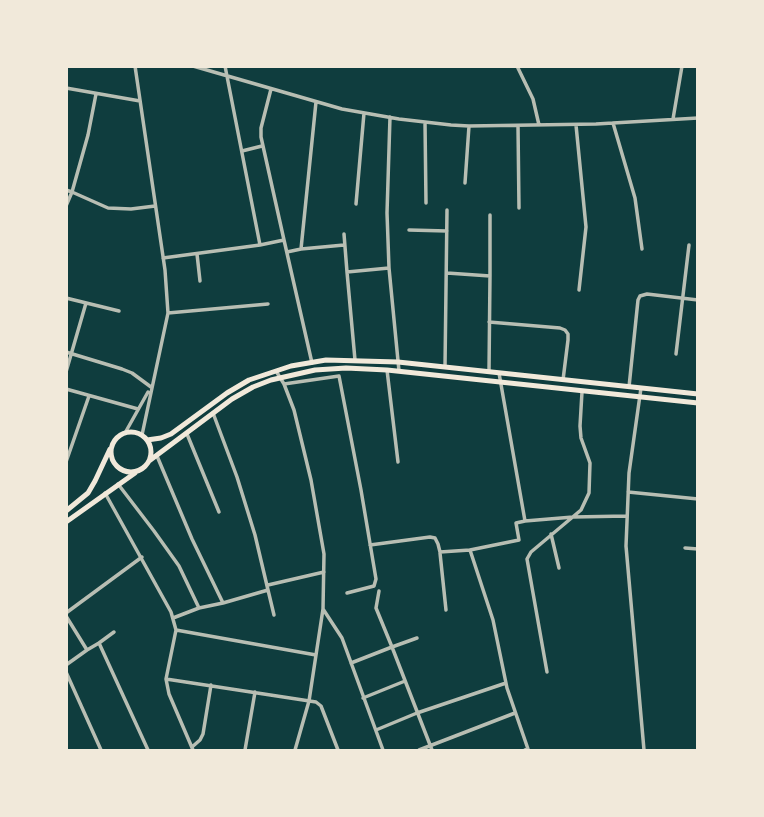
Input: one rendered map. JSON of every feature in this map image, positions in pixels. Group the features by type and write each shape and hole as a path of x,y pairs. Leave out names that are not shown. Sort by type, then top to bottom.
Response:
{"main road":[{"path":"68,507 88,493 114,441 125,433 131,432 144,438 161,438 171,434 249,380 291,366 336,360 398,362 698,394"},
{"path":"66,523 144,468 149,461 232,399 253,387 283,381 315,370 337,368 399,371 698,403"},
{"path":"144,438 151,450 149,461"},
{"path":"111,447 112,459 119,469 132,473 144,468"}],"street":[{"path":"135,66 163,258 168,313 151,387 144,438"},
{"path":"193,66 342,109 425,122 470,126 539,125 698,118"},
{"path":"225,66 260,245"},
{"path":"517,66 533,99 539,125"},
{"path":"673,120 682,66"},
{"path":"66,88 140,101"},
{"path":"271,89 261,128 262,146 312,363"},
{"path":"66,206 88,135 96,94"},
{"path":"300,249 316,102"},
{"path":"356,204 363,113"},
{"path":"390,117 387,213 389,268 399,371"},
{"path":"425,122 426,203"},
{"path":"614,123 632,184 642,249"},
{"path":"576,124 586,227 579,289"},
{"path":"518,125 519,208"},
{"path":"465,183 470,126"},
{"path":"242,151 262,146"},
{"path":"69,191 108,208 155,206"},
{"path":"445,367 447,210"},
{"path":"489,372 491,215"},
{"path":"409,230 447,231"},
{"path":"344,234 355,360"},
{"path":"163,258 284,240"},
{"path":"287,252 345,245"},
{"path":"676,354 689,246"},
{"path":"197,254 200,281"},
{"path":"347,272 389,268"},
{"path":"447,273 490,276"},
{"path":"629,387 640,296 647,294 698,300"},
{"path":"66,298 119,311"},
{"path":"66,372 86,303"},
{"path":"168,313 268,304"},
{"path":"489,322 565,330 568,340 563,380"},
{"path":"66,352 132,373 151,387"},
{"path":"336,360 376,583 374,586 347,593"},
{"path":"387,370 398,462"},
{"path":"276,371 283,381 294,410 311,480 324,554 323,610 309,701 295,751"},
{"path":"499,373 525,521"},
{"path":"283,381 339,376"},
{"path":"125,433 151,387"},
{"path":"641,388 629,473 626,546 645,751"},
{"path":"66,389 138,410"},
{"path":"547,672 527,564 528,555 573,517 587,499 590,463 580,431 582,392"},
{"path":"66,462 89,396"},
{"path":"213,413 255,535 274,615"},
{"path":"186,432 219,512"},
{"path":"157,456 223,603"},
{"path":"118,484 179,566 199,608"},
{"path":"628,492 698,499"},
{"path":"105,493 173,618 176,630 166,679 169,694 193,749 203,734 211,685"},
{"path":"440,552 470,550 519,540 516,523 525,521 627,516"},
{"path":"551,534 559,568"},
{"path":"370,545 435,538 440,552 446,610"},
{"path":"685,548 698,549"},
{"path":"470,550 493,620 506,683 527,750"},
{"path":"87,650 66,614 142,558"},
{"path":"173,618 324,572"},
{"path":"379,591 376,608 431,748"},
{"path":"323,610 342,638 383,751"},
{"path":"176,630 316,655"},
{"path":"66,665 114,632"},
{"path":"351,663 417,638"},
{"path":"99,643 148,751"},
{"path":"66,672 102,751"},
{"path":"166,679 316,702 321,706 338,751"},
{"path":"363,698 405,681"},
{"path":"375,730 506,683"},
{"path":"245,751 255,692"},
{"path":"419,751 515,713"}]}
